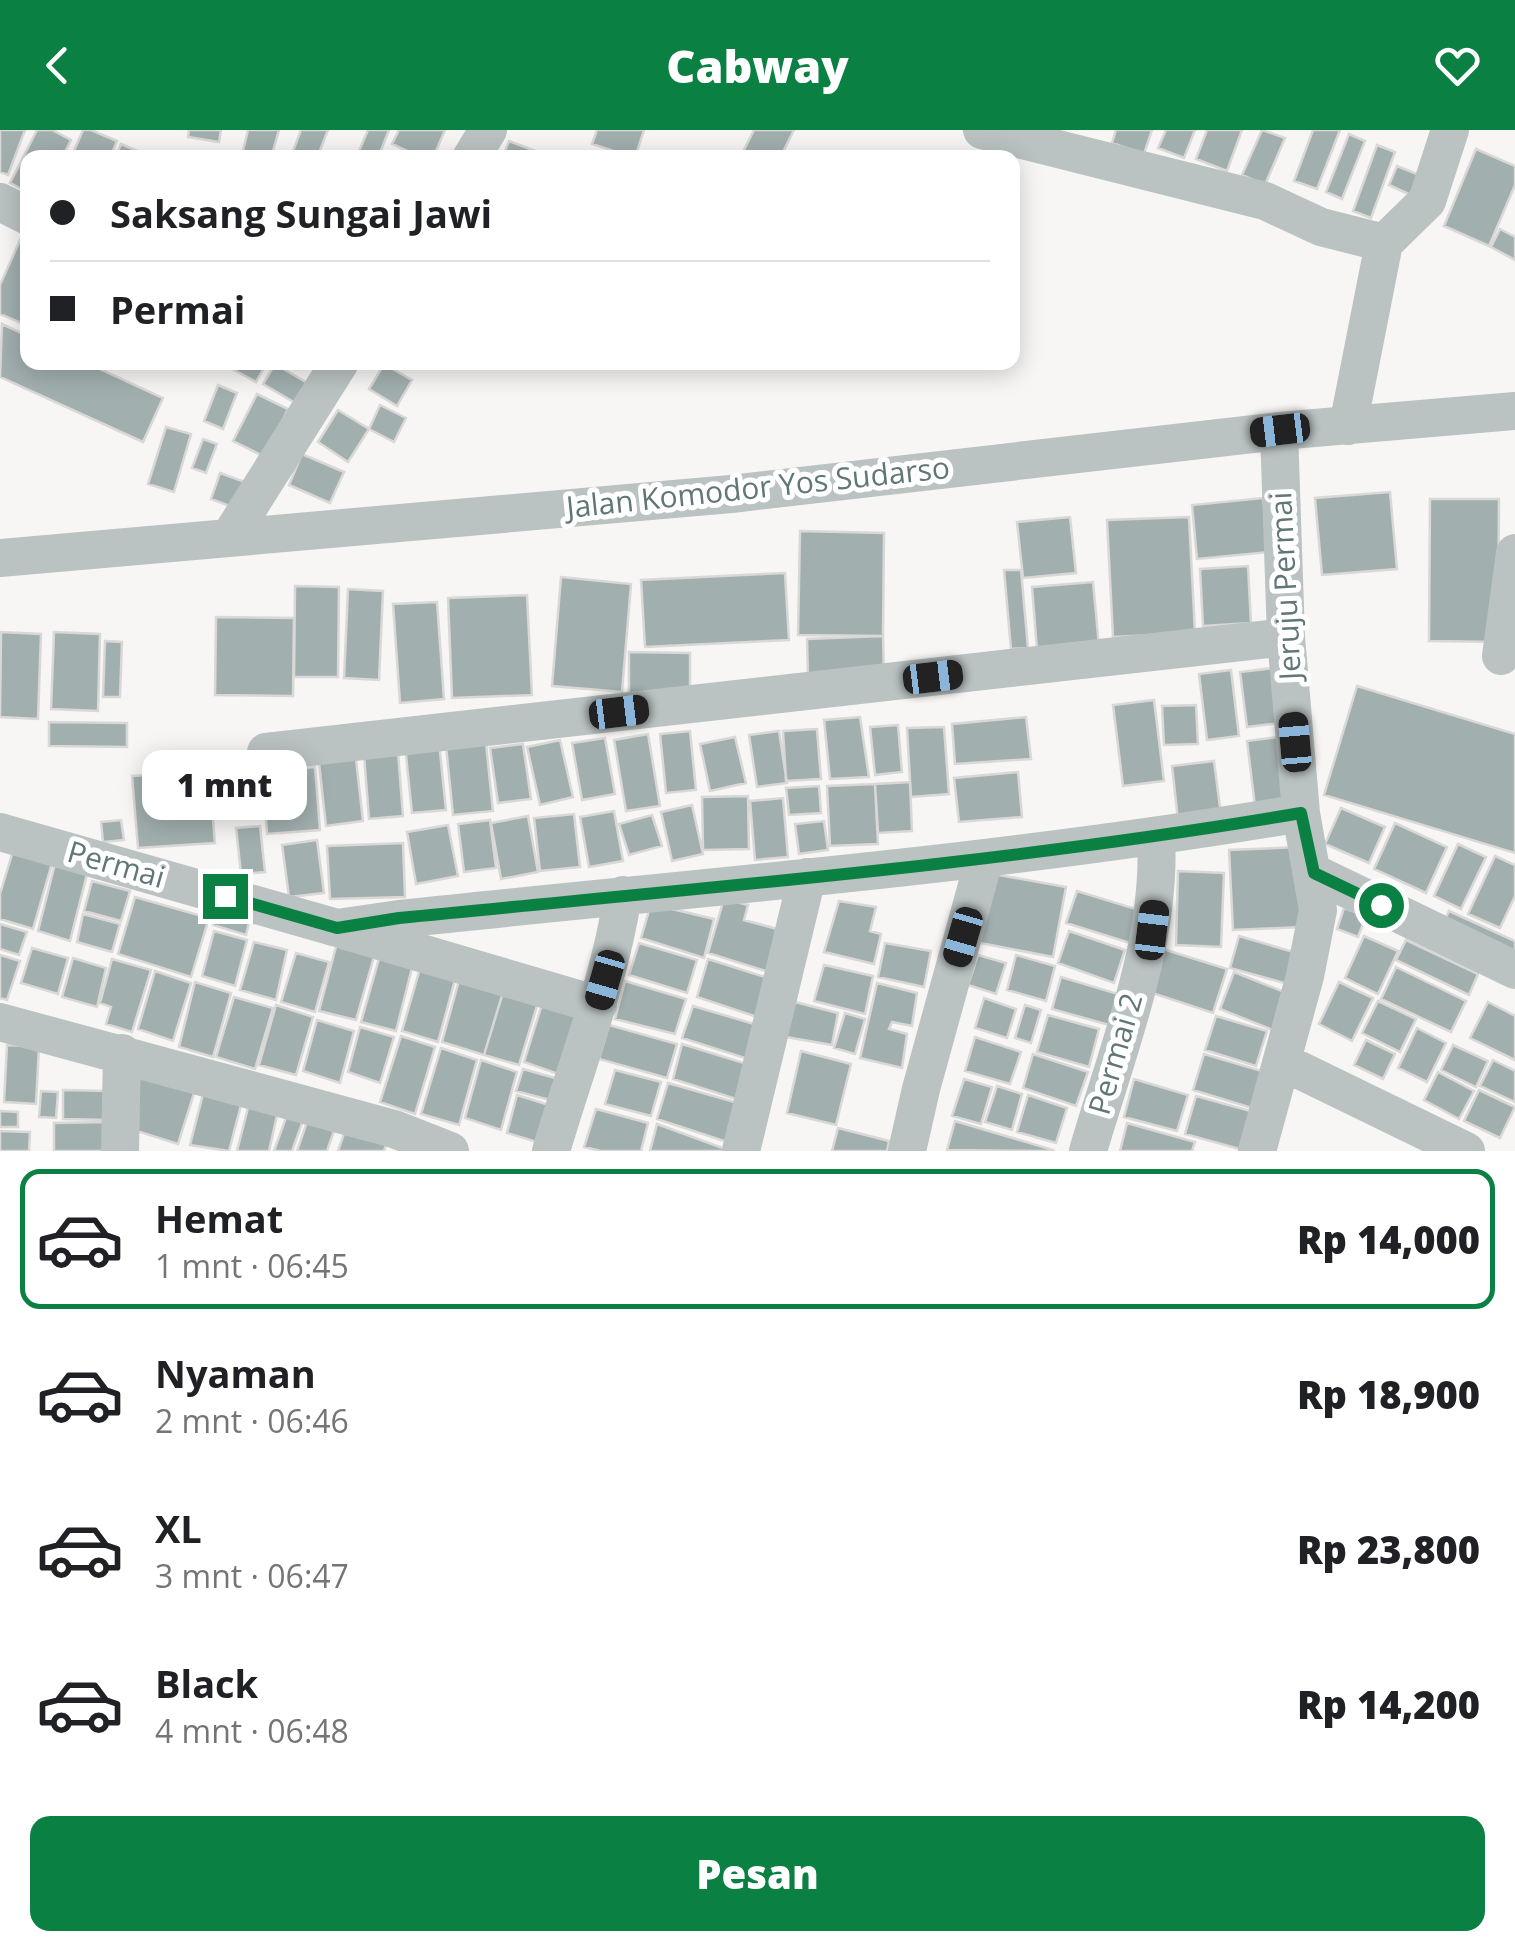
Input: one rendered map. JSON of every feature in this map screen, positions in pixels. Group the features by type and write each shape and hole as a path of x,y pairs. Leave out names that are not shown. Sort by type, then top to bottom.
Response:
{"street":[{"path":"982,130 1265,201 1321,227 1384,243"},
{"path":"1348,426 1384,243 1427,201 1450,130"},
{"path":"231,536 329,370"},
{"name":"Jalan Komodor Yos Sudarso","path":"0,558 731,494 1280,430 1515,411"},
{"name":"Jeruju Permai","path":"1257,1151 1306,976 1318,910 1301,813 1286,637 1280,430"},
{"path":"1501,656 1515,552"},
{"path":"266,752 1286,637"},
{"name":"Permai","path":"0,832 337,928 984,860 1156,838 1301,813"},
{"name":"Permai 2","path":"1088,1151 1152,930 1158,880 1156,838"},
{"path":"906,1151 984,860"},
{"path":"1314,873 1515,970"},
{"path":"741,1151 807,877"},
{"path":"551,1151 598,1005 615,944 623,895"},
{"path":"337,928 598,1005"},
{"path":"0,1022 394,1130 450,1151"},
{"path":"120,1151 122,1053"},
{"path":"1282,1062 1466,1151"}],"building":[{"path":"0,130 25,130 8,175 0,172"},
{"path":"37,130 52,130 71,140 66,150 27,150"},
{"path":"83,130 117,141 113,150 74,150"},
{"path":"189,130 221,130 219,142 188,137"},
{"path":"248,130 279,130 273,150 243,150"},
{"path":"301,130 328,130 320,150 294,150"},
{"path":"368,130 389,130 381,150 359,150"},
{"path":"399,130 445,130 436,150 405,150 392,144"},
{"path":"597,130 644,130 638,150 610,150 592,144"},
{"path":"754,130 794,130 784,150 744,150"},
{"path":"1116,130 1152,130 1144,154 1112,143"},
{"path":"1166,130 1195,130 1184,158 1158,148"},
{"path":"1207,130 1242,130 1227,171 1196,159"},
{"path":"1262,130 1285,138 1265,185 1242,175"},
{"path":"1313,130 1340,130 1317,189 1294,181"},
{"path":"1349,134 1365,141 1342,199 1326,192"},
{"path":"509,141 533,150 505,150"},
{"path":"1377,145 1395,152 1371,218 1353,211"},
{"path":"1476,149 1515,166 1515,185 1489,246 1444,226"},
{"path":"20,163 20,188 10,183"},
{"path":"1397,166 1422,176 1413,196 1389,185"},
{"path":"1500,229 1515,237 1515,260 1491,247"},
{"path":"20,240 20,323 0,314 0,285"},
{"path":"2,324 20,332 20,370 102,370 163,398 143,442 0,377"},
{"path":"234,370 263,370 256,382"},
{"path":"271,370 285,370 309,384 297,404 263,384"},
{"path":"380,370 394,370 412,380 397,406 369,389"},
{"path":"218,385 237,393 223,429 204,421"},
{"path":"257,394 288,409 265,457 233,441"},
{"path":"380,405 406,418 394,442 369,429"},
{"path":"338,410 369,429 348,462 318,442"},
{"path":"166,427 191,434 174,492 148,484"},
{"path":"203,439 217,444 206,473 192,468"},
{"path":"302,454 344,472 330,503 289,485"},
{"path":"220,473 253,485 243,511 211,499"},
{"path":"1390,492 1397,569 1322,575 1315,498"},
{"path":"1263,498 1270,552 1197,559 1192,505"},
{"path":"1430,499 1499,499 1498,642 1429,641"},
{"path":"1070,517 1076,573 1023,578 1017,522"},
{"path":"1189,517 1195,633 1113,637 1107,520"},
{"path":"800,531 884,533 883,636 798,635"},
{"path":"1248,566 1251,623 1203,626 1200,569"},
{"path":"1004,570 1021,570 1028,648 1011,649"},
{"path":"785,573 789,640 645,647 641,580"},
{"path":"561,577 631,584 622,692 552,686"},
{"path":"1093,582 1099,646 1037,650 1032,587"},
{"path":"295,586 339,587 338,677 294,677"},
{"path":"348,589 383,591 379,680 344,678"},
{"path":"527,595 532,695 452,698 448,598"},
{"path":"437,602 444,699 400,703 393,604"},
{"path":"216,617 294,618 293,696 215,695"},
{"path":"1,632 41,634 38,719 0,717"},
{"path":"54,632 100,634 98,711 51,709"},
{"path":"883,636 884,676 808,677 807,639"},
{"path":"105,641 122,642 120,697 103,697"},
{"path":"629,652 690,653 690,696 629,695"},
{"path":"1273,668 1280,723 1247,727 1240,672"},
{"path":"1231,670 1239,736 1207,740 1199,674"},
{"path":"1357,686 1515,734 1515,853 1324,795"},
{"path":"1154,700 1164,781 1123,786 1113,705"},
{"path":"1196,705 1198,744 1164,745 1162,706"},
{"path":"860,717 869,777 830,779 824,720"},
{"path":"1026,717 1031,759 955,764 952,724"},
{"path":"49,722 127,723 127,747 49,746"},
{"path":"898,725 902,772 875,775 870,727"},
{"path":"944,727 949,794 911,797 907,728"},
{"path":"817,729 821,779 786,781 783,731"},
{"path":"690,731 696,790 666,793 660,734"},
{"path":"779,731 787,783 757,787 749,735"},
{"path":"648,734 660,806 626,811 614,740"},
{"path":"735,737 746,783 710,791 700,744"},
{"path":"1278,737 1286,802 1255,806 1247,741"},
{"path":"605,738 615,794 582,800 572,743"},
{"path":"560,740 573,797 540,805 527,747"},
{"path":"439,742 446,810 412,813 405,746"},
{"path":"486,743 493,811 453,815 446,746"},
{"path":"523,744 531,799 498,803 490,748"},
{"path":"398,752 403,816 369,819 364,755"},
{"path":"356,759 363,821 326,826 319,763"},
{"path":"1214,761 1221,815 1178,820 1172,766"},
{"path":"315,767 320,830 267,834 262,771"},
{"path":"209,771 215,843 138,848 132,776"},
{"path":"1018,772 1022,817 959,822 954,778"},
{"path":"910,782 912,831 878,833 875,784"},
{"path":"875,784 878,844 830,846 827,786"},
{"path":"819,786 821,813 789,815 786,788"},
{"path":"748,796 749,849 703,850 702,797"},
{"path":"783,798 788,857 755,860 750,801"},
{"path":"692,805 703,854 672,861 661,812"},
{"path":"1341,808 1385,827 1369,863 1325,844"},
{"path":"614,811 623,861 589,867 580,817"},
{"path":"574,814 580,867 540,871 534,818"},
{"path":"652,815 662,846 629,855 619,824"},
{"path":"528,816 538,872 501,879 491,823"},
{"path":"121,820 124,840 103,842 101,822"},
{"path":"490,820 496,868 464,872 458,824"},
{"path":"824,821 828,850 799,854 795,824"},
{"path":"1395,823 1447,847 1426,893 1374,869"},
{"path":"448,825 458,876 416,884 407,832"},
{"path":"260,826 265,872 241,874 236,828"},
{"path":"317,840 324,893 289,897 282,845"},
{"path":"403,843 405,897 330,899 327,846"},
{"path":"1458,844 1486,857 1461,909 1434,896"},
{"path":"1299,847 1302,927 1233,930 1229,850"},
{"path":"13,851 52,863 33,929 0,919 0,894"},
{"path":"1495,856 1515,865 1515,896 1500,928 1468,914"},
{"path":"55,864 87,874 70,941 38,931"},
{"path":"1178,871 1224,873 1221,947 1176,945"},
{"path":"988,873 1066,887 1053,957 975,942"},
{"path":"92,881 130,891 121,921 84,911"},
{"path":"1077,891 1139,910 1130,943 1066,923"},
{"path":"135,897 209,918 191,977 118,954"},
{"path":"724,899 748,905 744,920 781,930 772,973 708,953"},
{"path":"839,901 876,907 870,931 881,934 874,964 824,952"},
{"path":"651,904 714,919 704,958 641,938"},
{"path":"218,906 251,915 246,935 213,925"},
{"path":"1344,908 1366,916 1358,937 1337,929"},
{"path":"1449,911 1515,941 1515,961 1441,928"},
{"path":"83,914 120,924 112,952 77,942"},
{"path":"0,924 27,932 19,955 0,949"},
{"path":"214,931 247,940 235,986 202,976"},
{"path":"1069,931 1125,950 1114,983 1058,963"},
{"path":"1239,936 1297,953 1288,984 1230,968"},
{"path":"1364,936 1398,951 1378,994 1345,978"},
{"path":"1406,940 1478,974 1469,995 1396,960"},
{"path":"254,942 287,950 276,1000 240,990"},
{"path":"337,943 375,953 356,1020 319,1011"},
{"path":"639,943 697,960 687,993 629,975"},
{"path":"885,943 931,951 924,987 878,977"},
{"path":"32,948 68,958 58,994 21,983"},
{"path":"1163,949 1227,969 1213,1013 1149,992"},
{"path":"296,953 329,962 315,1012 281,1002"},
{"path":"0,955 20,961 7,1000 0,998"},
{"path":"380,955 413,964 396,1031 361,1022"},
{"path":"978,955 1006,963 996,994 968,985"},
{"path":"1016,955 1055,966 1046,1001 1007,990"},
{"path":"73,958 106,968 97,1007 62,997"},
{"path":"112,959 151,970 132,1032 106,1024 111,1007 100,1003"},
{"path":"708,959 771,979 760,1018 697,997"},
{"path":"421,965 456,976 438,1042 402,1031"},
{"path":"824,965 873,976 865,1014 814,1001"},
{"path":"1396,967 1466,1001 1451,1032 1381,999"},
{"path":"155,971 191,983 173,1041 138,1029"},
{"path":"1234,972 1287,993 1273,1030 1220,1009"},
{"path":"460,977 504,989 484,1055 442,1042"},
{"path":"1061,977 1118,994 1109,1025 1052,1009"},
{"path":"625,981 686,999 675,1034 615,1019"},
{"path":"195,982 231,993 213,1057 179,1047"},
{"path":"1339,982 1373,998 1352,1041 1319,1024"},
{"path":"877,983 917,993 912,1026 892,1022 889,1029 907,1034 902,1068 860,1058"},
{"path":"504,989 539,999 519,1065 484,1055"},
{"path":"234,997 273,1008 255,1069 216,1057"},
{"path":"544,998 583,1011 564,1076 524,1062"},
{"path":"984,998 1016,1009 1007,1038 975,1028"},
{"path":"1378,1001 1416,1019 1400,1052 1362,1033"},
{"path":"795,1002 838,1013 832,1045 786,1037"},
{"path":"1488,1002 1515,1016 1515,1060 1470,1038"},
{"path":"276,1005 313,1017 296,1075 259,1065"},
{"path":"1025,1005 1041,1010 1031,1043 1015,1038"},
{"path":"693,1006 761,1026 751,1060 682,1038"},
{"path":"845,1013 865,1019 855,1054 834,1048"},
{"path":"1048,1015 1099,1029 1089,1067 1037,1052"},
{"path":"1216,1016 1267,1031 1256,1066 1205,1050"},
{"path":"317,1020 354,1031 340,1083 303,1071"},
{"path":"609,1025 677,1044 667,1078 599,1059"},
{"path":"360,1027 394,1037 380,1083 348,1072"},
{"path":"1417,1028 1446,1043 1427,1082 1398,1068"},
{"path":"401,1036 435,1047 415,1114 380,1102"},
{"path":"975,1037 1021,1052 1010,1084 965,1071"},
{"path":"1366,1040 1395,1054 1383,1079 1354,1065"},
{"path":"682,1044 747,1064 736,1099 673,1079"},
{"path":"7,1045 39,1047 36,1104 4,1102"},
{"path":"1453,1045 1488,1061 1476,1087 1441,1070"},
{"path":"441,1048 477,1060 459,1125 421,1114"},
{"path":"801,1051 851,1064 836,1125 787,1113"},
{"path":"1033,1054 1088,1072 1076,1106 1023,1088"},
{"path":"1204,1054 1265,1072 1255,1109 1193,1090"},
{"path":"481,1060 517,1072 501,1130 465,1118"},
{"path":"1493,1060 1515,1071 1515,1102 1480,1086"},
{"path":"523,1069 562,1080 557,1102 516,1091"},
{"path":"142,1070 196,1087 178,1144 124,1127"},
{"path":"615,1070 661,1082 651,1116 605,1104"},
{"path":"1438,1072 1474,1091 1459,1119 1424,1100"},
{"path":"964,1079 992,1087 981,1124 952,1116"},
{"path":"1134,1079 1188,1095 1177,1131 1124,1117"},
{"path":"668,1083 738,1103 727,1142 657,1119"},
{"path":"997,1086 1022,1094 1012,1130 985,1122"},
{"path":"63,1090 109,1091 108,1120 63,1119"},
{"path":"1479,1090 1515,1107 1500,1138 1464,1121"},
{"path":"41,1091 58,1092 56,1118 39,1117"},
{"path":"203,1094 241,1105 229,1151 190,1145"},
{"path":"517,1095 549,1105 540,1143 507,1133"},
{"path":"1028,1095 1067,1108 1056,1143 1017,1132"},
{"path":"1196,1096 1254,1112 1243,1150 1185,1134"},
{"path":"249,1104 278,1111 269,1151 237,1151"},
{"path":"596,1109 648,1123 641,1151 584,1147"},
{"path":"0,1111 18,1112 18,1127 0,1127"},
{"path":"288,1112 304,1118 292,1151 274,1151"},
{"path":"955,1121 1053,1150 947,1150"},
{"path":"106,1122 106,1151 54,1151 54,1123"},
{"path":"307,1122 334,1131 327,1151 297,1151"},
{"path":"1127,1123 1195,1142 1192,1151 1120,1151"},
{"path":"657,1124 728,1150 650,1151"},
{"path":"346,1128 387,1142 384,1151 338,1151"},
{"path":"838,1128 889,1141 887,1151 832,1151"},
{"path":"0,1131 30,1132 29,1151 0,1151"}],"route":[{"path":"225,896 337,928 399,918 984,860 1156,838 1301,813 1314,873 1381,905"}]}
